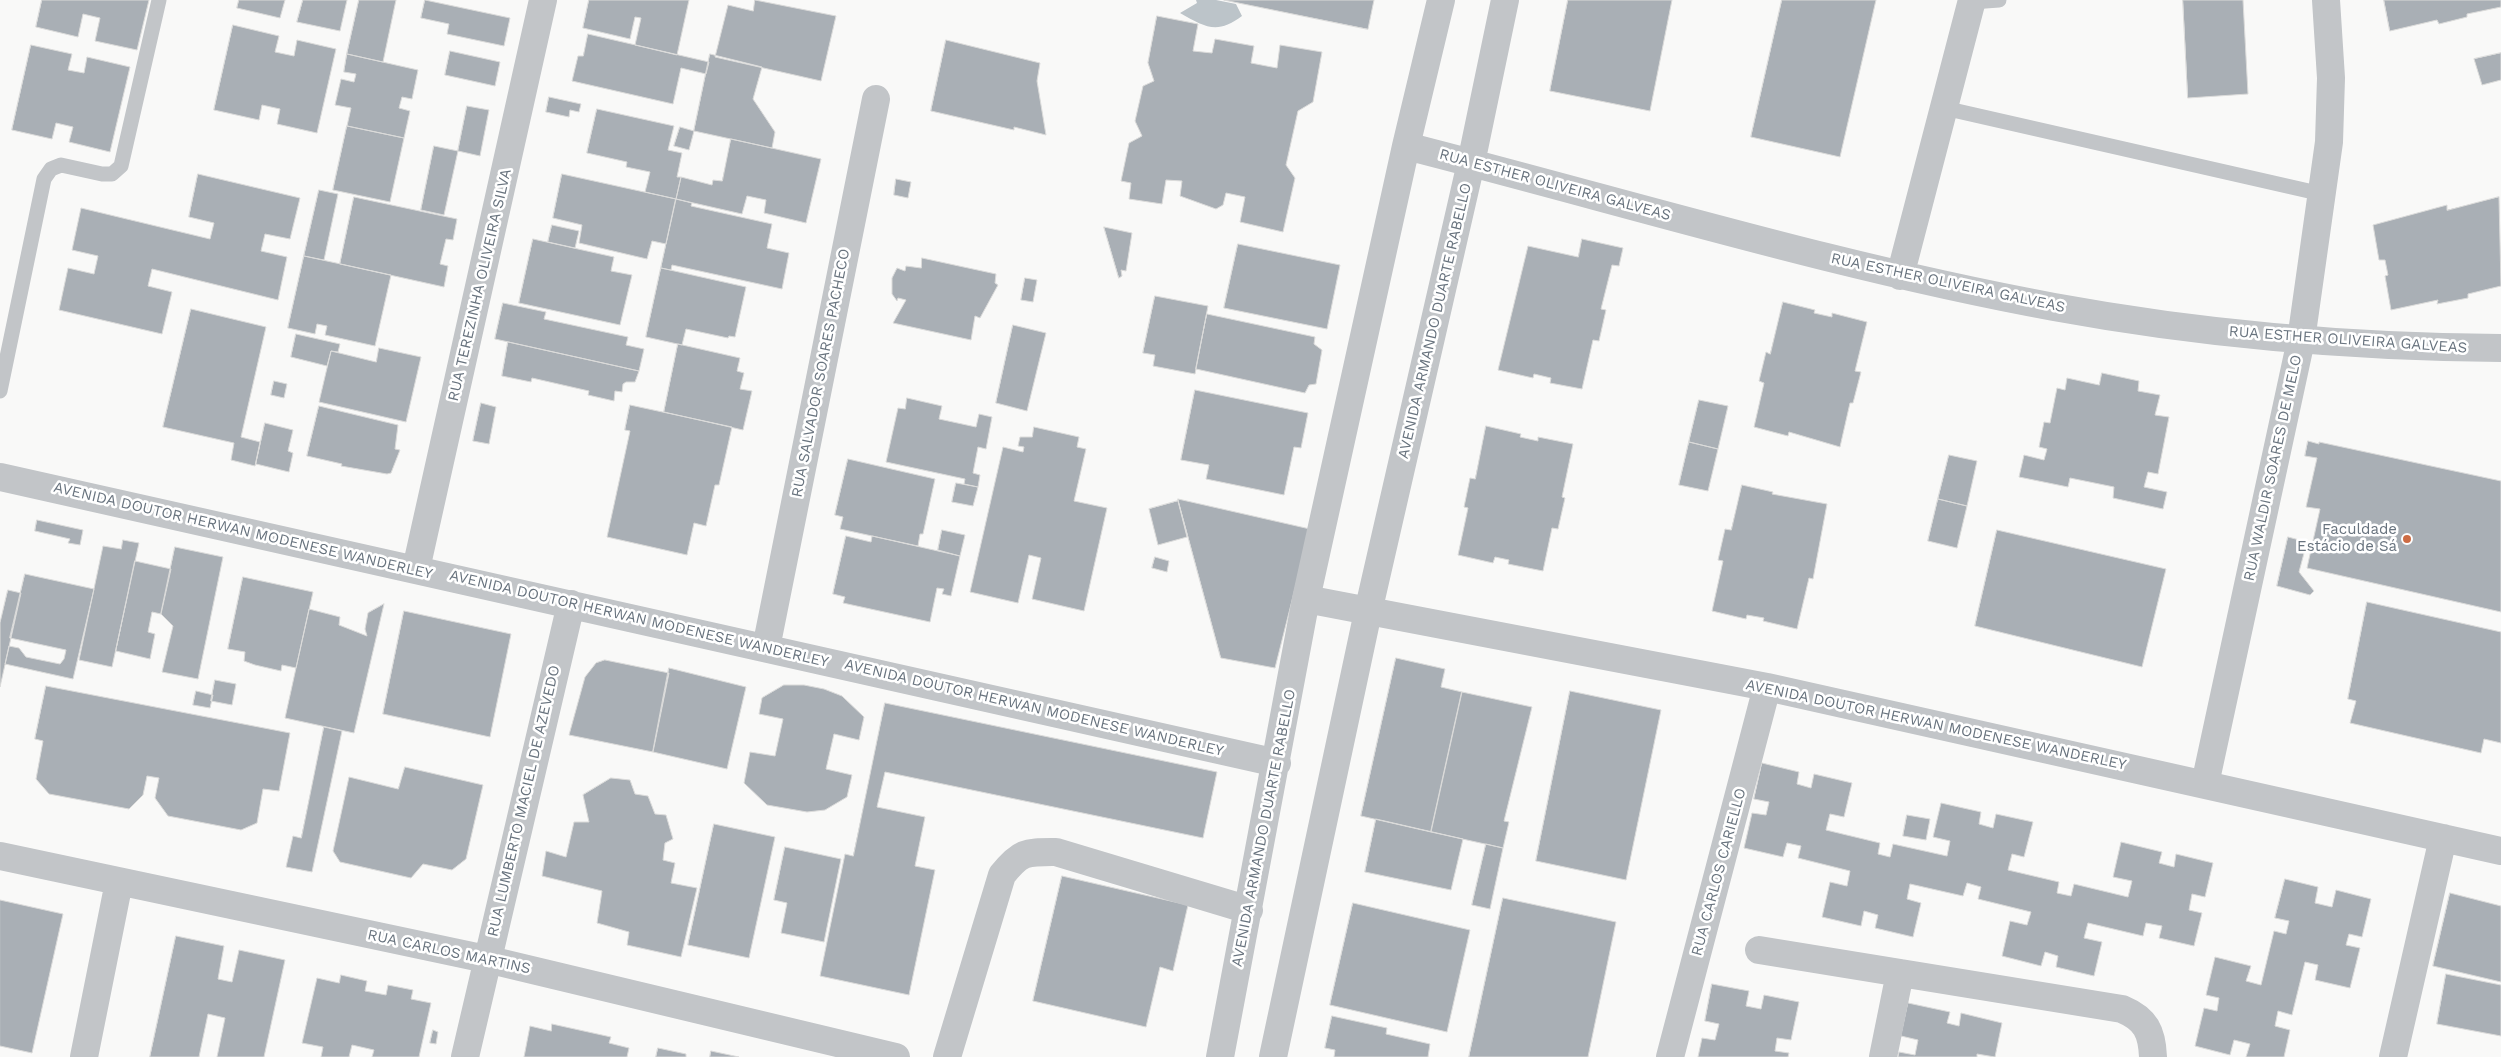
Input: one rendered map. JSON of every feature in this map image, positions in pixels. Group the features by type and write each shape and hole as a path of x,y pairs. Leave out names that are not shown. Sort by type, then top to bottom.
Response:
{"street":[{"name":"RUA TEREZINHA OLIVEIRA SILVA","path":"416,569 543,0"},
{"name":"AVENIDA ARMANDO DUARTE RABELLO","path":"1220,1057 1277,763 1306,599 1406,146 1441,0"},
{"name":"AVENIDA ARMANDO DUARTE RABELLO","path":"1273,1057 1368,612 1471,163 1505,0"},
{"name":"RUA WALDIR SOARES DE MELO","path":"2205,784 2301,340 2329,142 2331,78 2326,0"},
{"path":"1900,276 1972,1"},
{"name":"RUA SALVADOR SOARES PACHECO","path":"766,648 876,99"},
{"name":"RUA ESTHER OLIVEIRA GALVEAS","path":"1406,146 1900,276 2054,307 2164,325 2301,340 2501,348"},
{"name":"AVENIDA DOUTOR HERWAN MODENESE WANDERLEY","path":"0,477 1277,763"},
{"path":"1306,599 1368,612"},
{"name":"RUA LUMBERTO MACIEL DE AZEVEDO","path":"465,1057 486,959 571,604"},
{"name":"AVENIDA DOUTOR HERWAN MODENESE WANDERLEY","path":"1368,612 1767,686 2501,851"},
{"name":"RUA CARLOS CARIELLO","path":"1670,1057 1767,686"},
{"path":"2393,1057 2443,838"},
{"path":"947,1057 1002,876 1016,857 1032,852 1056,852 1249,910"},
{"name":"RUA CARLOS MARTINS","path":"0,856 486,959 841,1051 896,1057"},
{"path":"84,1057 119,882"},
{"path":"1758,950 2122,1010 2135,1014 2144,1022 2150,1032 2153,1057"},
{"path":"1883,1057 1900,973"}],"lane":[{"path":"0,391 44,179 51,169 60,164 102,174 112,174 121,166 158,0"},
{"path":"1972,1 1999,0"},
{"path":"1944,108 2322,194"}],"shaded area":[{"path":"1196,0 1216,0 1236,4 1242,16 1225,26 1211,27 1204,25 1180,13 1197,3"}],"building":[{"path":"42,0 149,0 137,50 95,41 100,18 83,14 78,37 36,27"},
{"path":"239,0 285,0 280,18 237,8"},
{"path":"303,0 347,0 340,31 297,22"},
{"path":"359,0 396,0 383,62 347,54"},
{"path":"425,0 510,18 504,46 447,34 449,24 421,18"},
{"path":"589,0 689,0 677,55 635,45 641,18 635,17 630,39 583,28"},
{"path":"755,0 836,16 821,81 715,57 728,5 753,11"},
{"path":"1224,0 1374,0 1368,29"},
{"path":"1568,0 1672,0 1650,111 1550,91"},
{"path":"1782,0 1876,0 1840,157 1751,137"},
{"path":"2183,0 2243,0 2248,94 2188,98"},
{"path":"2384,0 2501,0 2501,7 2467,14 2467,17 2439,24 2437,20 2390,31"},
{"path":"1157,16 1198,24 1193,51 1212,53 1215,39 1254,46 1251,63 1277,68 1280,45 1322,52 1313,102 1298,111 1286,165 1295,178 1283,232 1240,222 1245,197 1226,193 1223,205 1216,209 1180,196 1182,181 1166,180 1162,204 1129,199 1131,183 1121,181 1129,143 1142,136 1135,121 1143,86 1154,81 1148,63"},
{"path":"233,25 279,36 275,52 294,56 297,40 336,49 317,133 277,124 280,109 262,105 259,120 214,110"},
{"path":"588,34 709,62 706,74 681,68 673,104 572,81 578,56 583,56"},
{"path":"946,40 1040,63 1037,81 1046,135 1014,127 1014,130 931,111"},
{"path":"31,45 72,54 68,70 84,73 87,57 130,67 110,152 69,142 73,127 56,123 52,139 12,130"},
{"path":"450,51 500,62 495,86 445,75"},
{"path":"2501,53 2501,80 2482,85 2474,59"},
{"path":"347,54 418,70 412,99 402,97 399,108 410,111 404,138 347,126 351,108 335,105 341,79 354,82 356,74 344,72"},
{"path":"710,54 762,67 753,99 775,132 772,148 694,131"},
{"path":"549,97 581,104 579,112 570,110 569,117 546,112"},
{"path":"467,106 489,110 480,156 458,151"},
{"path":"597,109 674,126 668,150 682,153 677,177 681,177 676,199 645,192 650,172 626,167 627,162 587,153"},
{"path":"347,126 404,138 390,202 333,190"},
{"path":"680,127 694,131 689,150 674,146"},
{"path":"731,139 821,159 806,223 764,213 766,200 747,196 742,214 676,199 681,177 712,185 713,180 722,181"},
{"path":"434,146 458,151 444,215 421,210"},
{"path":"198,174 300,198 290,239 265,234 261,251 287,257 278,300 152,269 148,286 172,292 162,334 59,310 68,268 94,274 98,256 72,250 81,208 210,239 214,223 189,217"},
{"path":"562,174 676,199 666,244 652,241 647,259 579,243 582,225 553,218"},
{"path":"896,179 911,182 908,198 894,195"},
{"path":"319,190 338,194 324,260 304,256"},
{"path":"354,197 457,219 453,240 446,239 440,264 448,266 444,287 340,264"},
{"path":"2499,197 2501,286 2468,294 2468,298 2437,304 2438,300 2391,310 2385,276 2388,275 2385,260 2379,260 2373,225 2447,205 2447,210"},
{"path":"676,199 692,203 691,206 772,224 767,248 789,253 782,289 672,265 671,270 661,268"},
{"path":"552,225 579,231 575,248 548,242"},
{"path":"1104,227 1132,233 1126,271 1121,270 1122,276 1119,278"},
{"path":"533,239 614,257 611,271 632,275 620,325 519,303"},
{"path":"1582,239 1623,248 1619,266 1612,265 1601,309 1606,310 1599,341 1593,340 1582,389 1550,383 1551,378 1534,374 1533,378 1498,370 1528,246 1578,257"},
{"path":"1238,244 1340,265 1327,329 1224,308"},
{"path":"304,256 391,275 375,346 325,335 327,326 317,324 315,334 288,328"},
{"path":"922,258 996,274 995,283 998,285 980,318 975,316 971,340 893,323 906,300 898,298 897,301 892,294 892,278 897,268 905,271 906,266 921,268"},
{"path":"661,268 746,287 735,337 729,336 728,338 686,329 682,345 646,337"},
{"path":"1025,278 1037,280 1033,302 1021,300"},
{"path":"1155,296 1208,306 1195,374 1153,366 1155,355 1143,353"},
{"path":"1783,302 1815,310 1814,313 1832,317 1832,313 1867,322 1855,371 1861,372 1853,403 1850,403 1840,447 1789,432 1788,436 1754,427 1764,383 1759,381 1766,352 1770,354"},
{"path":"503,303 546,312 544,319 628,337 626,345 644,349 639,371 495,339"},
{"path":"191,309 266,327 241,437 260,442 255,466 231,460 234,443 163,427"},
{"path":"1207,314 1315,337 1314,344 1322,350 1316,384 1309,385 1305,393 1196,369"},
{"path":"1013,325 1046,333 1027,411 996,403"},
{"path":"296,334 340,344 338,352 331,351 327,366 291,357"},
{"path":"508,342 639,371 635,382 623,384 622,392 615,391 614,401 588,395 589,391 532,378 531,382 502,376"},
{"path":"678,344 740,358 737,371 744,373 740,389 752,391 743,430 664,412"},
{"path":"379,348 421,357 406,422 319,402 331,351 376,362"},
{"path":"2102,373 2139,381 2138,391 2160,395 2155,415 2169,417 2158,474 2148,472 2144,487 2167,492 2163,509 2113,498 2114,487 2070,478 2068,487 2019,477 2024,455 2044,460 2047,449 2039,447 2044,422 2050,423 2057,388 2065,390 2067,378 2099,385"},
{"path":"274,381 287,384 284,398 271,395"},
{"path":"1195,390 1308,413 1301,448 1294,447 1284,495 1206,479 1209,465 1181,460"},
{"path":"907,398 942,406 939,419 976,427 979,414 992,417 986,449 978,447 973,473 980,475 978,487 964,484 965,479 886,462 898,408 905,409"},
{"path":"1699,400 1728,406 1718,449 1689,442"},
{"path":"481,403 496,407 489,444 473,441"},
{"path":"630,405 732,427 719,485 715,485 706,526 694,523 687,555 607,537 630,431 625,430"},
{"path":"319,406 398,425 395,449 400,450 391,473 387,474 341,466 342,464 307,456"},
{"path":"265,423 293,430 288,451 293,453 289,472 256,464"},
{"path":"1486,426 1521,434 1520,437 1538,441 1538,437 1573,444 1562,497 1565,498 1558,529 1552,528 1543,571 1508,564 1509,560 1495,557 1493,563 1458,555 1468,508 1464,507 1470,478 1475,479"},
{"path":"1034,427 1079,437 1077,447 1086,449 1074,501 1107,508 1084,611 1032,599 1041,558 1029,555 1018,603 970,592 1003,447 1023,452 1024,447 1018,446 1020,437 1032,437"},
{"name":"Faculdade Estácio de Sá","path":"2308,441 2501,481 2501,612 2307,568 2320,509 2306,507 2317,458 2305,456"},
{"path":"1689,442 1718,449 1708,491 1679,485"},
{"path":"1949,455 1977,461 1967,506 1938,499"},
{"path":"848,459 935,479 923,534 920,534 918,546 840,529 843,517 835,515"},
{"path":"956,483 978,487 973,506 952,502"},
{"path":"1742,485 1773,492 1772,494 1827,504 1813,579 1809,578 1797,629 1763,621 1764,618 1747,615 1746,619 1712,611 1723,561 1718,560 1725,529 1731,530"},
{"path":"1178,499 1310,529 1275,668 1221,658"},
{"path":"1938,499 1967,506 1957,548 1928,541"},
{"path":"1178,501 1187,537 1158,545 1149,509"},
{"path":"37,520 83,530 80,545 68,543 70,539 35,531"},
{"path":"942,530 965,535 960,556 938,550"},
{"path":"1997,530 2166,569 2142,667 1975,626"},
{"path":"846,536 871,542 872,536 960,556 951,596 942,594 944,589 937,588 930,622 843,603 845,597 833,594"},
{"path":"2288,537 2307,542 2299,572 2314,591 2310,595 2277,586"},
{"path":"123,540 139,543 112,667 79,660 103,546 121,549"},
{"path":"175,547 223,557 198,679 162,672 173,626 161,614"},
{"path":"1155,557 1169,561 1167,572 1152,568"},
{"path":"135,561 171,569 161,614 152,612 148,632 155,634 150,659 116,651"},
{"path":"25,574 94,589 73,679 5,664 9,646 19,648 26,657 60,664 64,659 66,650 10,638"},
{"path":"243,577 313,592 296,668 282,665 281,671 255,665 244,661 245,652 228,649"},
{"path":"8,590 21,593 0,687 0,623"},
{"path":"2367,602 2501,632 2501,743 2484,739 2481,753 2350,723 2356,701 2348,699"},
{"path":"384,604 354,733 285,718 309,609 340,617 339,625 367,636 365,629 368,613"},
{"path":"404,611 511,634 490,737 383,714"},
{"path":"1396,658 1445,669 1441,687 1462,692 1431,832 1361,816"},
{"path":"605,660 669,673 653,752 569,735 585,677 596,663"},
{"path":"669,668 746,687 727,769 653,752"},
{"path":"215,680 236,684 232,705 211,701"},
{"path":"784,685 804,685 824,689 842,696 864,717 859,740 834,734 826,769 852,775 847,797 825,810 807,812 767,805 744,783 750,752 775,756 783,719 759,714 762,698"},
{"path":"46,686 290,733 279,791 263,789 257,823 241,830 168,816 155,798 159,778 147,776 143,795 129,809 49,794 36,779 43,741 35,739"},
{"path":"196,691 213,695 210,708 193,705"},
{"path":"1570,691 1661,710 1626,880 1536,861"},
{"path":"1462,692 1532,707 1504,821 1509,822 1503,848 1431,832"},
{"path":"885,703 1217,772 1203,838 885,772 877,807 925,817 915,866 935,870 909,995 820,976 845,854 853,856"},
{"path":"324,727 342,731 312,872 286,867 293,836 301,838"},
{"path":"1762,763 1799,772 1797,784 1811,788 1814,774 1852,783 1844,817 1830,814 1826,830 1880,843 1878,854 1890,857 1893,844 1947,856 1950,841 1933,837 1941,803 1981,812 1979,824 1993,828 1996,814 2033,822 2024,857 2012,854 2008,870 2059,882 2057,893 2071,896 2074,884 2128,897 2132,881 2113,877 2121,842 2162,852 2159,863 2174,867 2176,854 2213,863 2205,897 2192,894 2189,910 2202,913 2194,946 2159,938 2162,926 2146,923 2143,936 2088,923 2084,938 2102,942 2094,976 2056,967 2058,956 2045,952 2041,966 2002,956 2010,921 2027,925 2031,912 1978,899 1981,887 1967,883 1963,896 1910,884 1907,899 1921,903 1913,937 1875,928 1878,915 1864,911 1861,926 1822,917 1830,882 1847,886 1850,871 1798,858 1801,846 1787,843 1783,857 1744,848 1752,813 1766,815 1769,802 1754,799"},
{"path":"405,767 483,785 466,859 452,870 423,864 411,878 340,862 333,851 349,777 398,789"},
{"path":"611,778 630,780 635,794 648,796 655,814 666,815 673,839 665,843 663,860 675,863 671,883 697,888 681,957 627,945 629,932 597,923 602,891 542,876 546,851 566,857 574,822 589,822 583,795"},
{"path":"1907,815 1930,819 1926,840 1903,836"},
{"path":"1376,819 1463,839 1451,890 1365,872"},
{"path":"714,824 775,837 749,958 688,945"},
{"path":"1486,844 1503,848 1490,909 1472,905"},
{"path":"785,847 841,859 824,942 781,933 787,903 774,900"},
{"path":"1062,876 1188,905 1173,971 1160,967 1146,1027 1033,1001"},
{"path":"2285,879 2318,887 2315,903 2332,907 2336,890 2371,899 2362,937 2349,934 2346,945 2360,948 2350,988 2315,980 2318,965 2305,962 2292,1015 2278,1011 2275,1026 2290,1030 2284,1057 2246,1057 2250,1044 2234,1040 2230,1055 2195,1046 2204,1008 2217,1011 2219,998 2206,995 2215,957 2251,966 2246,981 2261,985 2274,931 2286,934 2289,921 2275,918"},
{"path":"2450,893 2501,906 2501,982 2433,966"},
{"path":"1503,898 1616,922 1588,1057 1469,1057"},
{"path":"0,900 63,914 32,1053 0,1046"},
{"path":"1353,903 1470,930 1447,1032 1330,1005"},
{"path":"176,936 224,946 218,979 232,982 239,950 285,960 264,1057 217,1057 225,1018 208,1014 199,1057 150,1057"},
{"path":"2446,974 2501,985 2501,1036 2437,1024"},
{"path":"341,975 367,981 365,991 386,995 388,985 413,990 411,999 431,1003 419,1057 372,1057 374,1050 352,1045 349,1057 321,1057 323,1047 302,1043 317,978 339,983"},
{"path":"1712,984 1749,991 1746,1006 1761,1009 1764,995 1799,1002 1791,1040 1777,1038 1775,1051 1789,1053 1788,1057 1698,1057 1702,1038 1715,1040 1719,1024 1705,1021"},
{"path":"1908,1003 1950,1012 1947,1023 1959,1026 1961,1013 2002,1023 1995,1057 1977,1054 1977,1057 1898,1057 1899,1052 1915,1055 1918,1040 1901,1036"},
{"path":"1332,1016 1387,1028 1386,1034 1430,1044 1428,1057 1334,1057 1335,1050 1325,1048"},
{"path":"552,1024 611,1037 609,1043 629,1048 627,1057 524,1057 530,1026 551,1031"},
{"path":"433,1030 438,1032 436,1044 430,1043"},
{"path":"658,1048 686,1054 686,1057 656,1057"},
{"path":"711,1051 739,1057 710,1057"}],"place":[{"name":"Faculdade Estácio de Sá","path":"2407,539"}]}
